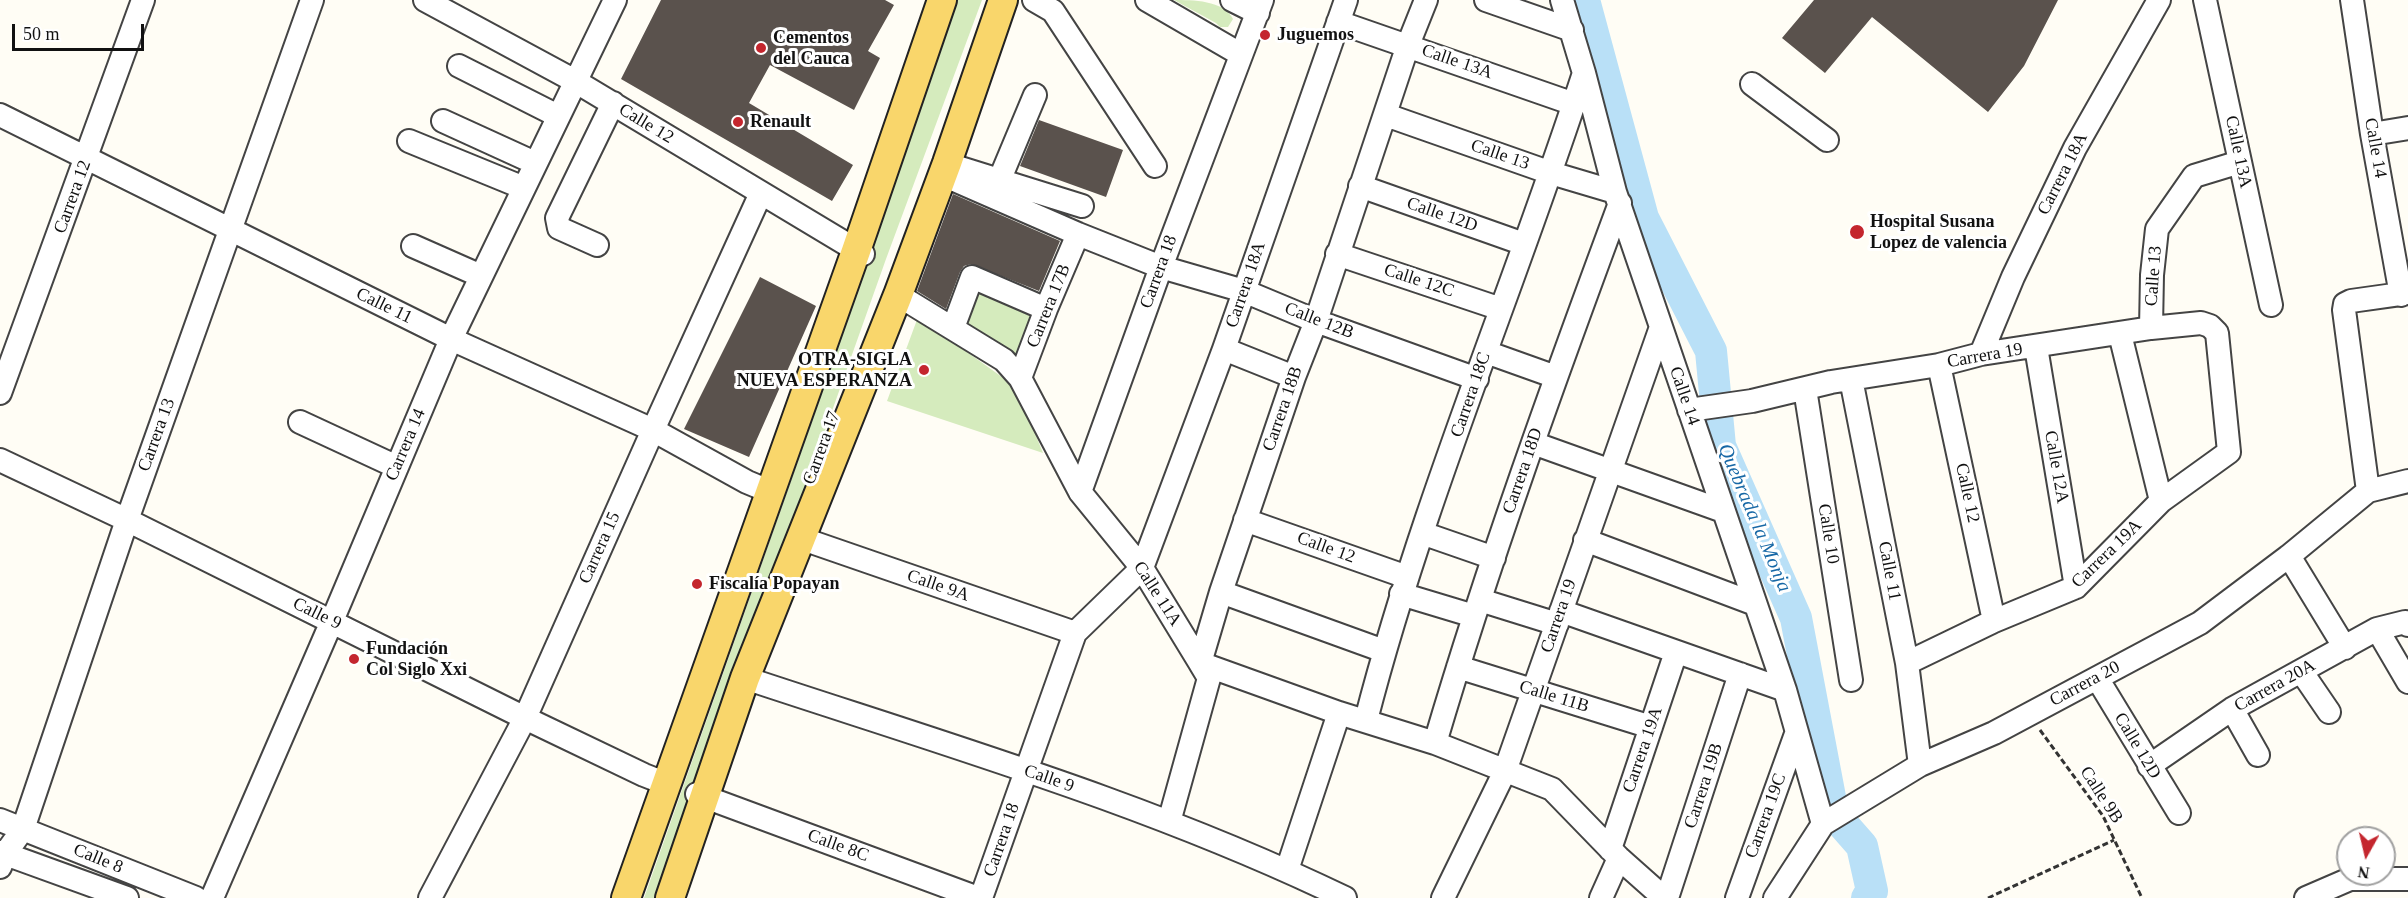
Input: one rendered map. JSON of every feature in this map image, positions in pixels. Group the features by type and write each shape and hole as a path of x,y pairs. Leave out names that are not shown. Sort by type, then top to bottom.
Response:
{"main road":[{"name":"Carrera 17","path":"626,898 771,492 860,253 942,0"},
{"name":"Carrera 17","path":"640,898 860,253 950,0"},
{"name":"Carrera 17","path":"661,898 909,235 989,0"},
{"path":"670,898 701,795 800,538 898,295 909,235 945,169 1003,0"}],"street":[{"name":"Carrera 12","path":"0,393 143,0"},
{"name":"Carrera 13","path":"2,857 23,829 127,520 312,0"},
{"name":"Calle 12","path":"425,0 613,103 860,253"},
{"name":"Carrera 14","path":"212,898 451,339 615,0"},
{"path":"1034,0 1053,11 1155,166"},
{"path":"1147,0 1240,54 1260,6 1232,0"},
{"name":"Carrera 18A","path":"1142,568 1224,349 1346,0"},
{"name":"Carrera 18B","path":"1169,822 1209,678 1200,663 1221,592 1294,377 1316,321 1359,186 1426,0"},
{"path":"1486,0 1572,30"},
{"name":"Calle 14","path":"1562,0 1618,198 1661,327 1696,409 1723,511 1785,690 1796,734 1829,820"},
{"name":"Carrera 18A","path":"1981,354 2013,277 2075,148 2159,0"},
{"name":"Calle 13A","path":"2205,0 2271,305"},
{"name":"Calle 14","path":"2352,0 2372,134 2404,294"},
{"name":"Calle 13A","path":"1338,22 1574,104"},
{"name":"Carrera 18","path":"1080,492 1240,54"},
{"path":"459,66 558,116"},
{"name":"Carrera 18C","path":"1366,720 1404,585 1551,173 1584,73"},
{"path":"1752,84 1827,140"},
{"path":"999,181 1035,95"},
{"path":"597,244 559,228 557,218 613,103"},
{"name":"Calle 11","path":"0,115 451,339 653,430 747,482 771,492"},
{"name":"Calle 13","path":"1386,115 1618,198"},
{"path":"443,121 535,164"},
{"path":"2372,134 2408,128"},
{"path":"409,141 524,188"},
{"name":"Calle 13","path":"2151,328 2152,275 2157,229 2194,176 2240,162"},
{"path":"945,169 999,181 1082,206"},
{"path":"945,169 1078,234 1161,267"},
{"name":"Calle 12D","path":"1359,186 1524,244"},
{"name":"Carrera 15","path":"430,898 525,718 761,193"},
{"name":"Carrera 18D","path":"1435,743 1477,608 1618,198"},
{"name":"Carrera 17B","path":"1020,378 1078,234"},
{"path":"413,246 481,276"},
{"name":"Calle 12C","path":"1337,254 1501,309"},
{"name":"Calle 12B","path":"1161,267 1244,291 1316,321 1476,379"},
{"path":"953,328 972,277 1046,309"},
{"path":"2368,491 2345,304 2351,301 2404,294"},
{"name":"Calle 11A","path":"898,295 1004,360 1020,378 1080,492 1142,568 1200,663"},
{"name":"Carrera 19","path":"1696,409 1752,401 1851,379 1939,365 1981,354 2151,328 2201,323 2210,326 2217,333 2229,452"},
{"name":"Carrera 19","path":"1443,898 1505,771 1661,327"},
{"path":"2120,334 2161,501"},
{"name":"Calle 12A","path":"2036,347 2076,588"},
{"path":"1224,349 1294,377"},
{"path":"1486,352 1556,377"},
{"name":"Calle 12","path":"1939,365 1994,621"},
{"name":"Calle 11","path":"1851,379 1907,663 1920,765"},
{"name":"Calle 10","path":"1805,389 1851,680"},
{"path":"300,422 397,467"},
{"path":"1533,443 1723,511"},
{"name":"Carrera 19A","path":"1907,663 1994,621 2076,588 2161,501 2229,452"},
{"name":"Calle 9","path":"0,460 127,520 525,718 667,784"},
{"name":"Carrera 20","path":"1775,898 1829,820 1920,765 1994,733 2200,623 2289,556 2368,491 2408,481"},
{"name":"Calle 12","path":"1245,520 1404,585 1477,608 1559,617 1676,652 1785,690"},
{"path":"1422,533 1494,558"},
{"name":"Calle 9A","path":"800,538 1075,633"},
{"path":"1585,540 1755,604"},
{"path":"2289,556 2345,648"},
{"name":"Carrera 18","path":"980,898 1075,633 1142,568"},
{"path":"1221,592 1384,651"},
{"name":"Carrera 20A","path":"2149,765 2232,709 2345,648 2377,628 2405,622 2408,625"},
{"path":"2377,628 2408,682"},
{"name":"Carrera 19A","path":"1601,898 1676,652"},
{"path":"1200,663 1435,743 1552,789 1614,854 1666,898"},
{"name":"Calle 11B","path":"1458,667 1652,727"},
{"path":"2301,671 2329,712"},
{"name":"Carrera 19B","path":"1666,898 1740,674"},
{"name":"Calle 9","path":"745,678 1026,771 1169,822 1287,870 1345,898"},
{"name":"Calle 12D","path":"2097,678 2179,813"},
{"path":"2232,709 2258,755"},
{"path":"1287,870 1339,712"},
{"name":"Carrera 19C","path":"1737,898 1796,734"},
{"name":"Calle 8C","path":"701,795 980,898"},
{"name":"Calle 8","path":"0,820 196,898"},
{"name":"Calle 8","path":"2,857 127,898"},
{"path":"2307,898 2350,879 2408,879"}],"path":[{"name":"Calle 9B","path":"2028,714 2103,816 2142,898"},
{"path":"1988,898 2114,840"}],"green space":[{"path":"955,0 982,0 886,259 659,898 644,898 813,418"},
{"path":"1174,0 1207,2 1223,8 1233,19 1228,27 1220,27"},
{"path":"975,286 1037,313 1018,363 962,324"},
{"path":"918,317 1016,387 1043,453 887,401"}],"building":[{"path":"661,0 885,0 894,5 868,51 880,58 854,110 770,65 749,103 853,165 832,201 621,79"},
{"path":"1814,0 2058,0 2024,66 1988,112 1872,17 1825,73 1782,38"},
{"path":"1039,120 1123,150 1106,197 1020,166"},
{"path":"953,194 1060,241 1039,291 971,264 964,266 960,272 946,309 917,291"},
{"path":"760,277 816,306 749,457 684,429"}],"waterway":[{"name":"Quebrada la Monja","path":"1584,0 1643,218 1711,351 1720,446 1796,618 1833,813 1862,846 1872,891 1867,898"}],"place":[{"name":"Juguemos","path":"1265,35"},
{"name":"Cementos del Cauca","path":"761,48"},
{"name":"Renault","path":"738,122"},
{"name":"Hospital Susana Lopez de valencia","path":"1857,232"},
{"name":"OTRA-SIGLA NUEVA ESPERANZA","path":"924,370"},
{"name":"Fiscalía Popayan","path":"697,584"},
{"name":"Fundación Col Siglo Xxi","path":"354,659"}]}
